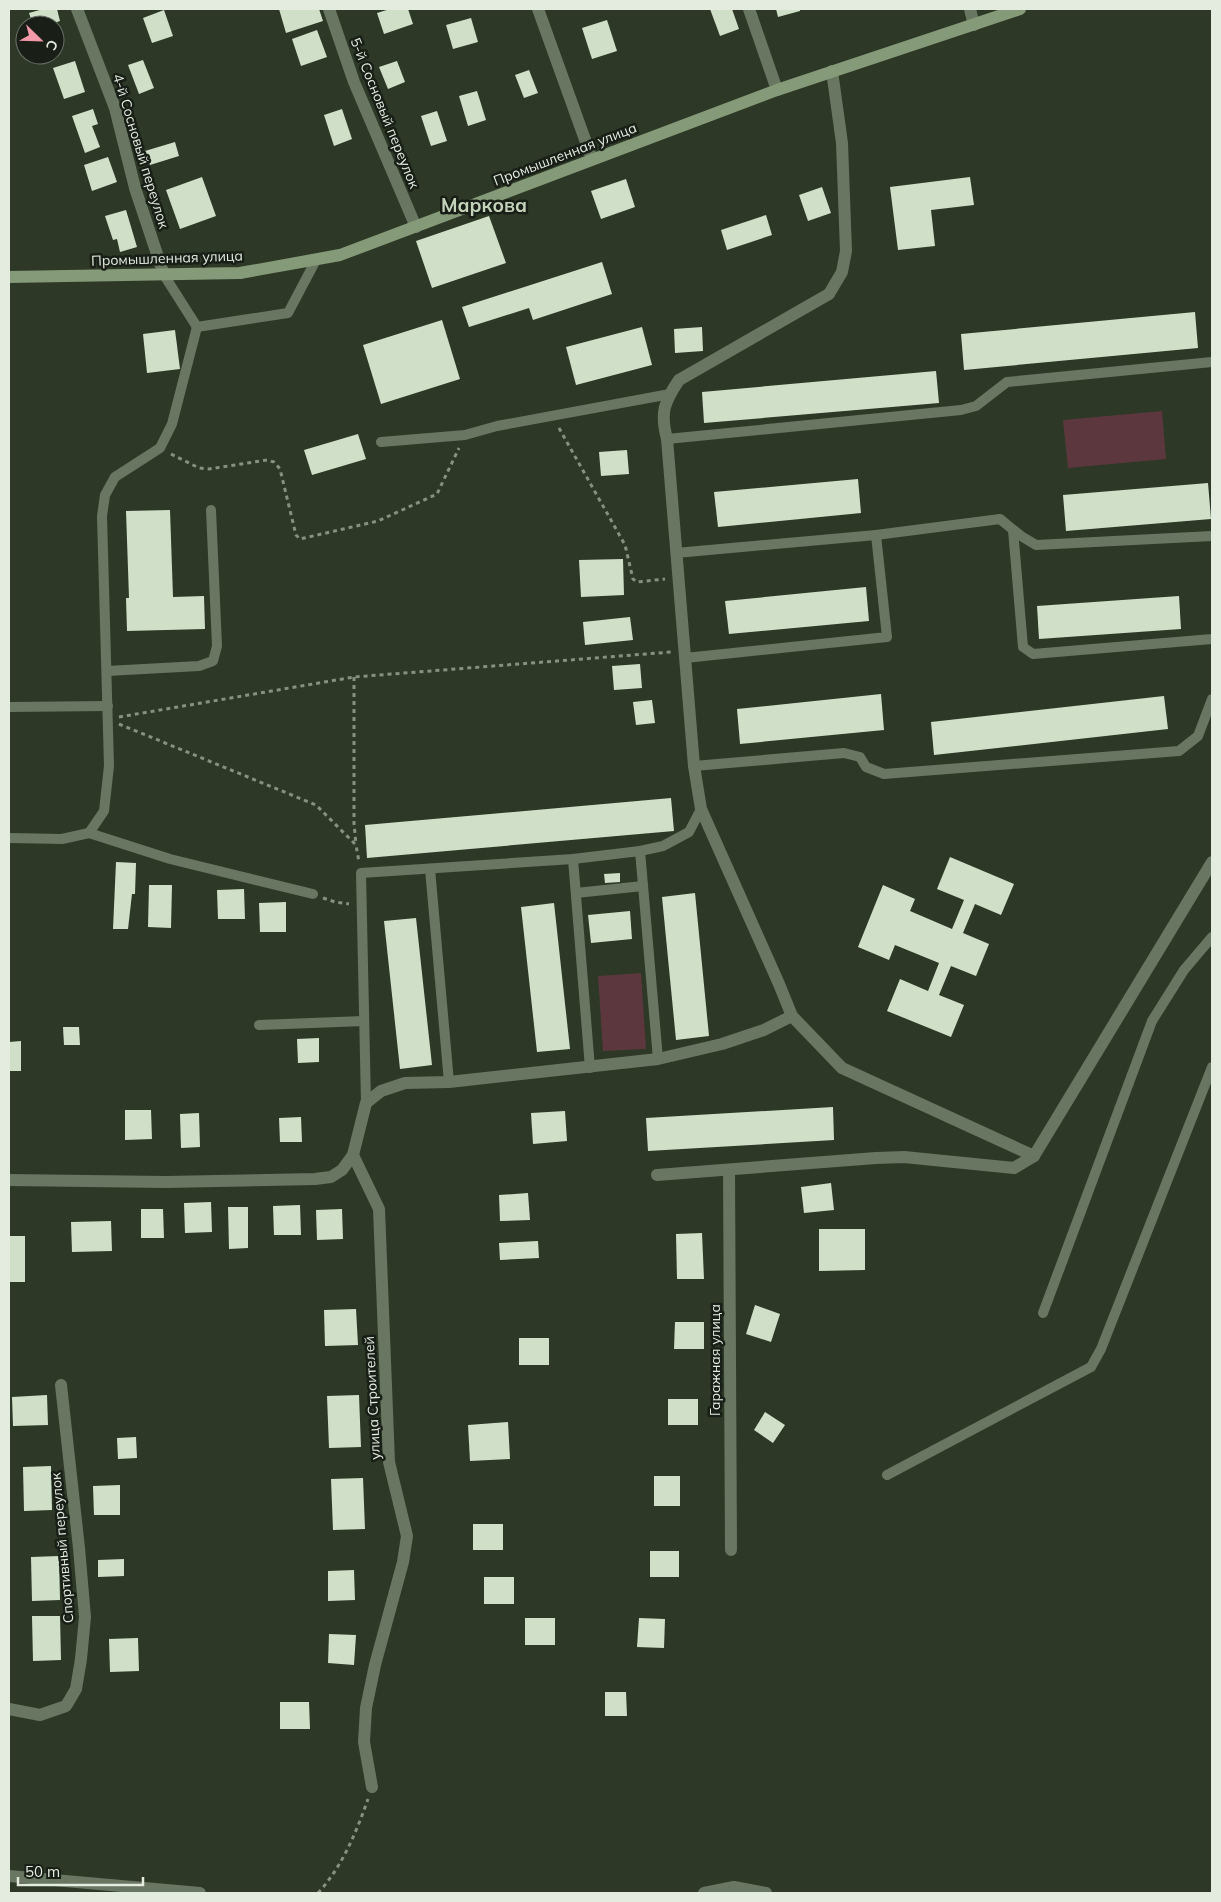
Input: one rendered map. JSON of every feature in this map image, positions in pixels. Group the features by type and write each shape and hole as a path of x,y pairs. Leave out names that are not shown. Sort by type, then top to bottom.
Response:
{"street":[{"name":"4-й Сосновый переулок","path":"77,9 115,108 135,188 164,275"},
{"name":"5-й Сосновый переулок","path":"330,9 354,82 416,227"},
{"path":"538,9 592,159"},
{"path":"749,9 777,90"},
{"path":"970,9 974,25"},
{"name":"Промышленная улица","path":"9,277 240,273 340,255 777,90 1020,9"},
{"path":"832,71 842,143 846,251 842,272 829,294 679,380 664,408 694,766 701,809 792,1016 842,1068 1034,1156"},
{"path":"657,1176 904,1157 1014,1168 1034,1156 1212,862"},
{"path":"9,1180 166,1182 315,1179 331,1177 342,1170 353,1155 366,1103 381,1092 405,1083 449,1082 590,1068 658,1059 722,1044 764,1030 792,1016"},
{"name":"улица Строителей","path":"353,1155 379,1209 389,1462 407,1536 403,1562 375,1665 366,1708 364,1742 372,1787"},
{"name":"Гаражная улица","path":"728,1170 731,1550"},
{"name":"Спортивный переулок","path":"9,1708 40,1715 66,1706 76,1689 81,1659 84,1618 79,1548 60,1385"},
{"path":"9,1876 200,1893"},
{"path":"704,1893 734,1886 766,1893"}],"lane":[{"path":"198,327 288,313 316,260"},
{"path":"89,833 104,811 109,766 102,516 105,495 115,477 160,448 172,424 198,327 164,275"},
{"path":"667,440 961,410 976,406 1007,382 1212,362"},
{"path":"381,442 465,435 497,426 670,394"},
{"path":"107,670 199,666 212,661 217,646 211,510"},
{"path":"676,553 876,535 1000,519 1036,545 1212,536"},
{"path":"1013,530 1023,647 1033,654 1212,639"},
{"path":"684,655 886,637 876,535"},
{"path":"694,766 844,753 860,757 866,767 884,774 1179,751 1198,736 1212,699"},
{"path":"9,707 108,706"},
{"path":"366,1103 361,873 573,859 640,851 663,846 689,832 701,809"},
{"path":"9,838 62,839 89,833 170,859 313,894"},
{"path":"640,851 658,1059"},
{"path":"573,859 590,1068"},
{"path":"430,869 449,1082"},
{"path":"576,893 643,886"},
{"path":"1043,1313 1152,1021 1184,970 1212,937"},
{"path":"259,1025 364,1021"},
{"path":"887,1475 1091,1367 1101,1349 1212,1067"}],"path":[{"path":"552,416 625,545 633,579 637,582 678,577"},
{"path":"160,448 200,468 209,469 267,460 274,462 280,469 296,535 300,539 378,522 437,494 465,435"},
{"path":"108,719 354,676 684,655"},
{"path":"354,676 354,823 361,873"},
{"path":"108,719 316,805 356,846"},
{"path":"313,894 335,902 362,906"},
{"path":"318,1893 339,1866 362,1818 372,1787"}],"shaded area":[{"path":"1162,411 1166,459 1068,468 1063,420"},
{"path":"641,973 646,1049 603,1051 598,976"}],"building":[{"path":"43,9 57,9 58,15 30,15 29,13"},
{"path":"279,9 319,9 323,21 286,33"},
{"path":"390,9 408,9 413,24 384,34 377,13"},
{"path":"710,9 732,9 739,29 720,36"},
{"path":"776,9 800,9 800,11 778,17"},
{"path":"164,10 173,36 152,43 143,18"},
{"path":"471,18 478,42 453,49 446,25"},
{"path":"607,20 617,51 592,59 582,28"},
{"path":"317,30 327,57 301,66 292,39"},
{"path":"143,60 154,88 139,94 128,65"},
{"path":"75,61 85,92 64,99 53,68"},
{"path":"397,61 405,82 388,89 379,67"},
{"path":"529,70 538,93 524,98 515,75"},
{"path":"477,91 486,120 468,126 459,96"},
{"path":"93,109 98,124 92,126 100,147 85,153 72,116"},
{"path":"342,109 352,139 334,146 324,115"},
{"path":"437,111 447,141 431,146 421,116"},
{"path":"175,142 179,156 150,165 145,151"},
{"path":"108,157 117,182 92,191 84,165"},
{"path":"202,177 216,216 180,229 166,190"},
{"path":"970,177 974,205 931,210 935,246 898,250 890,187"},
{"path":"626,179 635,207 601,219 591,191"},
{"path":"822,187 831,213 808,221 799,195"},
{"path":"126,210 137,247 120,252 117,239 113,240 105,216"},
{"path":"766,215 772,235 727,250 721,230"},
{"path":"489,216 506,263 432,288 416,241"},
{"path":"602,262 612,294 533,320 529,308 469,327 462,307"},
{"path":"1195,312 1198,348 964,370 961,334"},
{"path":"442,320 460,379 381,404 363,345"},
{"path":"642,327 652,365 576,385 566,347"},
{"path":"702,327 703,351 675,353 674,329"},
{"path":"175,330 180,369 147,373 143,334"},
{"path":"936,371 939,403 704,423 702,392"},
{"path":"358,434 366,459 312,475 304,450"},
{"path":"627,450 629,474 601,476 599,452"},
{"path":"858,479 861,513 718,527 714,492"},
{"path":"1208,483 1211,519 1066,531 1063,495"},
{"path":"170,510 173,597 204,596 205,629 127,631 126,598 129,598 126,511"},
{"path":"623,559 624,595 581,597 579,560"},
{"path":"866,587 869,621 729,634 725,601"},
{"path":"1179,596 1181,629 1039,639 1037,606"},
{"path":"630,617 633,640 585,645 583,622"},
{"path":"640,664 642,688 614,690 612,666"},
{"path":"881,694 884,730 740,744 737,709"},
{"path":"1164,696 1168,729 934,755 931,722"},
{"path":"652,700 655,723 636,725 633,702"},
{"path":"671,798 674,831 367,858 365,825"},
{"path":"950,857 1014,884 1001,915 975,904 963,933 989,944 976,976 951,966 939,995 964,1005 951,1037 887,1011 900,979 928,991 939,963 895,945 889,960 858,947 883,885 915,899 910,911 952,929 964,900 937,889"},
{"path":"116,862 136,863 135,894 132,894 128,929 113,929"},
{"path":"620,873 620,882 605,883 604,874"},
{"path":"149,885 172,885 171,928 148,927"},
{"path":"244,889 245,919 218,919 217,890"},
{"path":"695,893 709,1036 676,1040 662,897"},
{"path":"286,902 286,932 260,932 259,903"},
{"path":"554,903 570,1049 537,1052 521,907"},
{"path":"630,911 632,939 591,943 588,915"},
{"path":"416,918 432,1065 400,1069 384,921"},
{"path":"63,1027 79,1027 80,1045 64,1045"},
{"path":"319,1038 319,1062 298,1063 297,1039"},
{"path":"21,1041 21,1071 9,1071 9,1042"},
{"path":"833,1107 834,1140 648,1151 646,1118"},
{"path":"125,1110 151,1110 152,1139 125,1140"},
{"path":"565,1111 567,1141 533,1144 531,1113"},
{"path":"199,1113 200,1147 181,1148 180,1114"},
{"path":"301,1117 302,1142 280,1142 279,1118"},
{"path":"831,1183 834,1210 804,1213 801,1187"},
{"path":"528,1193 530,1220 500,1221 499,1195"},
{"path":"211,1202 212,1232 185,1233 184,1203"},
{"path":"300,1205 301,1235 274,1235 273,1206"},
{"path":"228,1207 248,1207 248,1248 229,1249"},
{"path":"141,1209 163,1209 164,1238 141,1238"},
{"path":"342,1209 343,1239 317,1240 316,1210"},
{"path":"111,1221 112,1251 72,1252 71,1222"},
{"path":"819,1229 865,1229 865,1270 819,1271"},
{"path":"702,1233 704,1279 677,1279 676,1234"},
{"path":"9,1236 25,1236 25,1282 9,1282"},
{"path":"538,1241 539,1258 500,1260 499,1243"},
{"path":"755,1305 780,1314 771,1342 746,1334"},
{"path":"356,1309 358,1345 325,1346 324,1310"},
{"path":"675,1322 704,1322 704,1349 674,1349"},
{"path":"519,1338 549,1338 549,1365 519,1365"},
{"path":"47,1395 48,1425 13,1426 12,1397"},
{"path":"359,1395 361,1447 329,1448 327,1396"},
{"path":"668,1399 698,1399 698,1425 668,1425"},
{"path":"765,1412 785,1425 773,1443 754,1430"},
{"path":"508,1422 510,1459 470,1461 468,1425"},
{"path":"136,1437 137,1458 118,1459 117,1438"},
{"path":"51,1466 52,1510 24,1511 23,1467"},
{"path":"654,1476 680,1476 680,1506 654,1506"},
{"path":"363,1478 365,1529 333,1530 331,1479"},
{"path":"120,1485 120,1515 94,1515 93,1486"},
{"path":"473,1524 503,1524 503,1550 473,1550"},
{"path":"650,1551 679,1551 679,1577 650,1577"},
{"path":"59,1556 60,1600 32,1601 31,1557"},
{"path":"124,1559 124,1576 98,1577 98,1560"},
{"path":"354,1570 355,1600 328,1601 328,1571"},
{"path":"484,1577 514,1577 514,1604 484,1604"},
{"path":"32,1616 60,1616 61,1660 33,1661"},
{"path":"525,1618 555,1618 555,1645 525,1645"},
{"path":"639,1618 665,1619 664,1648 637,1647"},
{"path":"329,1634 356,1635 354,1665 328,1663"},
{"path":"138,1638 139,1671 110,1672 109,1639"},
{"path":"605,1692 626,1692 627,1716 605,1716"},
{"path":"280,1702 309,1702 310,1729 280,1729"}],"district":[{"name":"Маркова","path":"484,205"}]}
